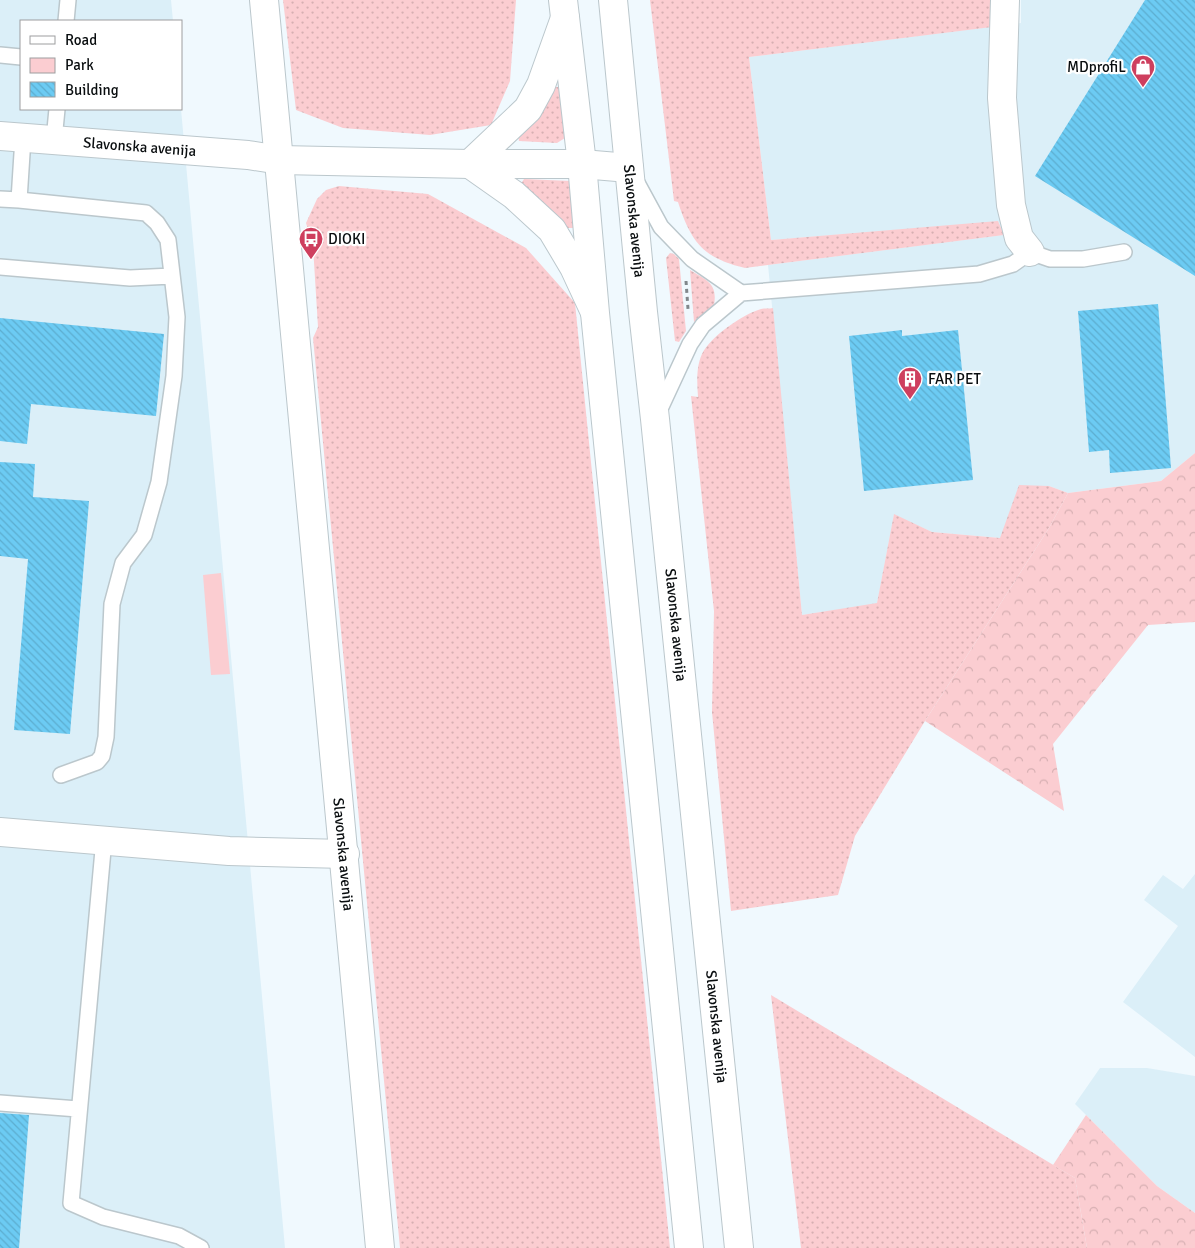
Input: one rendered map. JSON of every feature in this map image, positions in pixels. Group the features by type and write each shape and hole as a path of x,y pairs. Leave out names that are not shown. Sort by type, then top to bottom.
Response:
{"street":[{"name":"Slavonska avenija","path":"264,0 380,1248"},
{"name":"Slavonska avenija","path":"613,0 739,1248"},
{"path":"1005,0 1002,98 1008,168 1012,205 1020,238 1030,252"},
{"path":"564,9 542,85 528,109 470,164 514,195 552,230 574,267 595,313"},
{"path":"564,9 582,164 595,313 690,1248"},
{"name":"Slavonska avenija","path":"11,137 280,160 582,164 629,168"},
{"path":"0,832 104,839 229,851 344,854"}],"lane":[{"path":"66,20 68,0"},
{"path":"0,56 20,57"},
{"path":"54,140 57,110"},
{"path":"11,137 19,200"},
{"path":"629,168 661,227 692,259 740,293"},
{"path":"0,199 146,213 157,223 168,240 178,317 174,366 159,482 144,535 123,563 112,604 106,737 102,756 97,762 61,775"},
{"path":"655,419 690,344 703,326 740,293 979,274 1013,264 1030,252 1050,259 1074,259 1124,252"},
{"path":"0,266 130,278 172,276"},
{"path":"104,839 70,1203 103,1218 179,1236 201,1248"},
{"path":"0,1103 78,1109"}],"path":[{"path":"685,274 689,318"}],"shaded area":[{"path":"0,0 171,0 173,20 20,20 20,110 181,110 285,1248 0,1248"},
{"path":"1021,0 1195,0 1195,453 1161,481 1068,493 1049,486 1000,538 932,532 894,515 877,604 802,615 768,265 1003,235 998,222 771,240 749,57 1021,23"},
{"path":"1195,874 1195,1057 1123,1002 1178,926 1144,900 1163,875 1183,889"},
{"path":"1100,1068 1147,1068 1195,1076 1195,1213 1157,1186 1075,1104"}],"green space":[{"path":"283,0 516,0 510,81 491,125 430,135 343,128 296,110"},
{"path":"650,0 992,0 992,27 749,57 771,240 998,221 1004,235 745,268 719,259 709,253 694,238 678,202 674,201"},
{"path":"553,87 558,87 561,90 565,138 557,143 519,141 518,135"},
{"path":"524,179 571,181 573,228 564,227 521,184"},
{"path":"339,186 428,194 526,248 575,303 670,1248 400,1248 313,338 318,327 313,246 306,223 317,199 326,190"},
{"path":"670,253 679,259 686,331 679,342 675,341 666,258"},
{"path":"690,270 709,283 715,298 714,305 694,322"},
{"path":"773,308 802,615 877,603 894,514 932,532 1000,538 1019,485 1049,486 1068,493 1049,528 925,721 855,836 838,895 731,911 712,712 714,611 691,396 698,397 698,370 706,347 719,334 745,316 761,309"},
{"path":"1195,453 1195,622 1148,625 1053,744 1064,811 925,721 1049,528 1068,493 1161,481"},
{"path":"221,573 230,674 211,675 203,575"},
{"path":"771,995 1075,1178 1087,1248 801,1248"},
{"path":"1086,1115 1157,1186 1195,1213 1195,1248 1087,1248 1075,1178 1053,1165"}],"building":[{"name":"MDprofiL","path":"1145,0 1195,0 1195,276 1035,176"},
{"path":"1158,304 1171,468 1110,473 1109,450 1089,452 1078,311"},
{"path":"0,318 164,334 156,416 31,404 27,444 0,441"},
{"name":"FAR PET","path":"902,330 902,336 958,330 973,480 864,491 849,336"},
{"path":"0,462 35,464 33,497 89,501 70,734 14,730 28,559 0,556"},
{"path":"0,1113 29,1115 19,1248 0,1248"}],"place":[{"name":"MDprofiL","path":"1143,88"},
{"name":"DIOKI","path":"311,260"},
{"name":"FAR PET","path":"910,400"}]}
